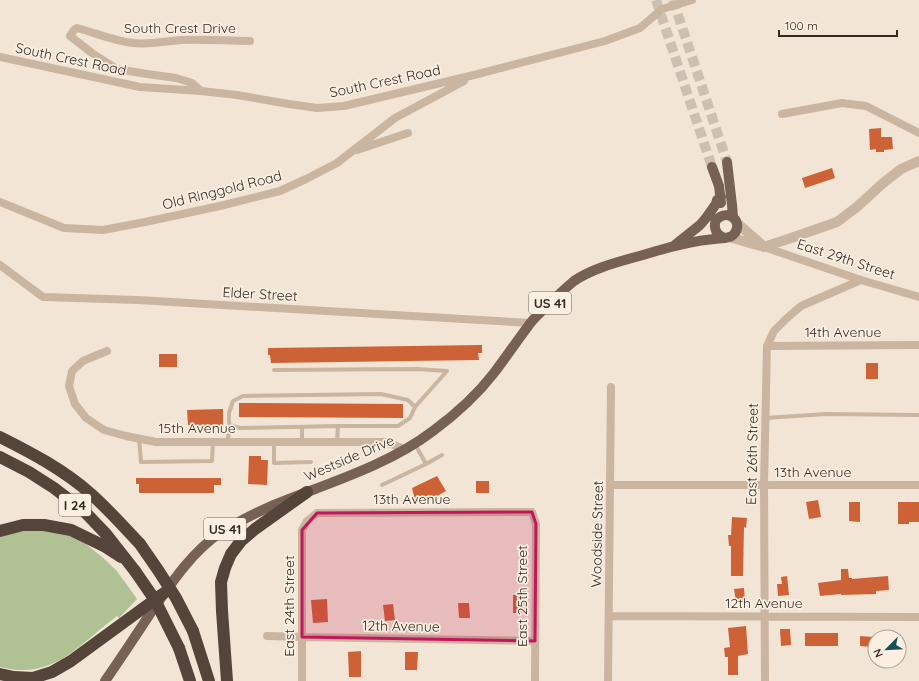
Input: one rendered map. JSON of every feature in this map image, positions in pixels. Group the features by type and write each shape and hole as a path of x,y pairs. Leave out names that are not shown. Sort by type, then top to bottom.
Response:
{"highway":[{"name":"I 24","path":"0,437 57,468 90,493 140,544 176,598 193,631 209,681"},
{"name":"I 24","path":"0,457 29,472 54,488 85,512 106,534 132,566 155,600 179,648 190,681"},
{"path":"227,681 221,582 225,568 231,554 241,541 306,492"},
{"path":"0,531 23,525 44,525 71,530 104,546 132,566"},
{"path":"0,674 14,677 33,678 52,672 71,661 164,593"}],"main road":[{"path":"712,166 721,197 716,231 721,237 727,237 735,233 738,226 735,220 732,204 727,162"},
{"path":"677,245 700,225 716,204 717,200 721,197"},
{"path":"717,220 726,215 735,220"},
{"name":"Westside Drive","path":"677,245 717,220"},
{"name":"Westside Drive","path":"105,681 164,593 188,562 222,531 268,507 380,462 431,433 480,389 511,351 530,323 575,280 598,268 677,245 727,237"}],"street":[{"name":"South Crest Road","path":"0,56 140,87 237,95 317,108 344,106 474,75 605,41 640,28 662,9 665,4 692,0"},
{"name":"South Crest Drive","path":"201,91 192,83 181,80 117,69 92,53 70,36 77,28 103,37 135,44 183,40 250,42"},
{"name":"Old Ringgold Road","path":"0,202 64,228 103,230 213,208 280,191 337,163 395,118 474,75"},
{"path":"782,114 842,103 866,106 919,133"},
{"path":"351,153 408,132"},
{"path":"764,247 794,238 837,222 901,169 919,161"},
{"name":"East 29th Street","path":"735,220 764,247"},
{"name":"East 29th Street","path":"727,237 764,247 861,280 919,297"},
{"name":"Elder Street","path":"0,265 43,297 138,300 530,323"},
{"name":"East 26th Street","path":"765,681 764,485 767,346 774,331 801,306 861,280"},
{"name":"14th Avenue","path":"767,346 919,345"},
{"name":"15th Avenue","path":"107,351 84,361 72,371 69,386 75,404 86,418 104,430 156,442 385,442 405,449"},
{"name":"Woodside Street","path":"608,681 611,387"},
{"name":"13th Avenue","path":"610,485 919,485"},
{"name":"13th Avenue","path":"302,530 307,521 317,513 532,512"},
{"name":"East 25th Street","path":"532,512 536,524 535,681"},
{"name":"East 24th Street","path":"302,530 302,681"},
{"name":"12th Avenue","path":"609,616 919,617"},
{"name":"12th Avenue","path":"267,636 535,642"}],"lane":[{"path":"229,425 240,428 398,426 410,418 415,407 447,371 417,369 274,370"},
{"path":"228,441 229,414 233,401 243,396 381,394 408,400 415,407"},
{"path":"765,418 826,414 919,415"},
{"path":"336,442 338,426"},
{"path":"302,427 302,442"},
{"path":"139,438 141,462 212,461 213,441"},
{"path":"274,442 274,463 311,462"},
{"path":"414,443 426,464"},
{"path":"382,485 442,455"}],"highlighted area":[{"path":"532,512 536,524 535,641 302,637 302,530 317,513"}],"green space":[{"path":"29,530 46,530 68,535 86,544 116,570 137,599 119,618 117,616 78,648 64,657 51,664 36,669 19,670 0,667 0,537"}],"building":[{"path":"881,128 881,137 892,137 893,149 884,150 884,152 876,152 876,149 870,150 869,129"},
{"path":"832,168 835,178 805,188 802,178"},
{"path":"482,345 482,353 478,353 479,360 271,363 270,355 268,355 268,348"},
{"path":"159,354 177,354 177,367 159,367"},
{"path":"866,363 878,363 878,379 866,379"},
{"path":"239,403 403,404 403,418 239,417"},
{"path":"223,409 223,425 188,425 187,410"},
{"path":"249,456 261,456 261,460 268,460 267,485 248,484"},
{"path":"437,476 446,491 430,500 427,496 417,501 415,500 412,488"},
{"path":"136,478 221,478 221,485 214,485 214,493 139,493 139,484 136,484"},
{"path":"476,481 489,481 489,493 476,493"},
{"path":"818,500 821,517 809,519 806,502"},
{"path":"849,502 860,502 860,522 849,521"},
{"path":"898,502 919,502 919,522 898,524"},
{"path":"732,517 747,518 746,528 744,527 743,576 731,576 731,546 729,546 728,535 731,535"},
{"path":"841,569 848,569 849,578 852,579 888,576 889,590 876,591 876,594 841,594 820,596 818,583 841,580"},
{"path":"787,576 789,595 778,596 777,584 782,584 781,577"},
{"path":"744,588 745,601 736,602 734,589"},
{"path":"526,590 527,613 513,613 513,595 519,595 519,591"},
{"path":"327,599 328,622 313,623 311,600"},
{"path":"458,603 469,603 470,618 459,618"},
{"path":"393,604 395,620 385,621 383,605"},
{"path":"746,626 748,654 738,656 738,675 728,675 728,657 725,657 724,648 730,647 728,628"},
{"path":"780,629 790,629 791,645 781,646"},
{"path":"805,633 838,633 838,646 805,646"},
{"path":"860,636 867,637 867,647 860,646"},
{"path":"361,651 361,677 349,677 348,652"},
{"path":"405,652 418,652 417,670 405,670"}],"tunnel":[{"path":"656,0 712,167"},
{"path":"673,0 727,162"}]}
